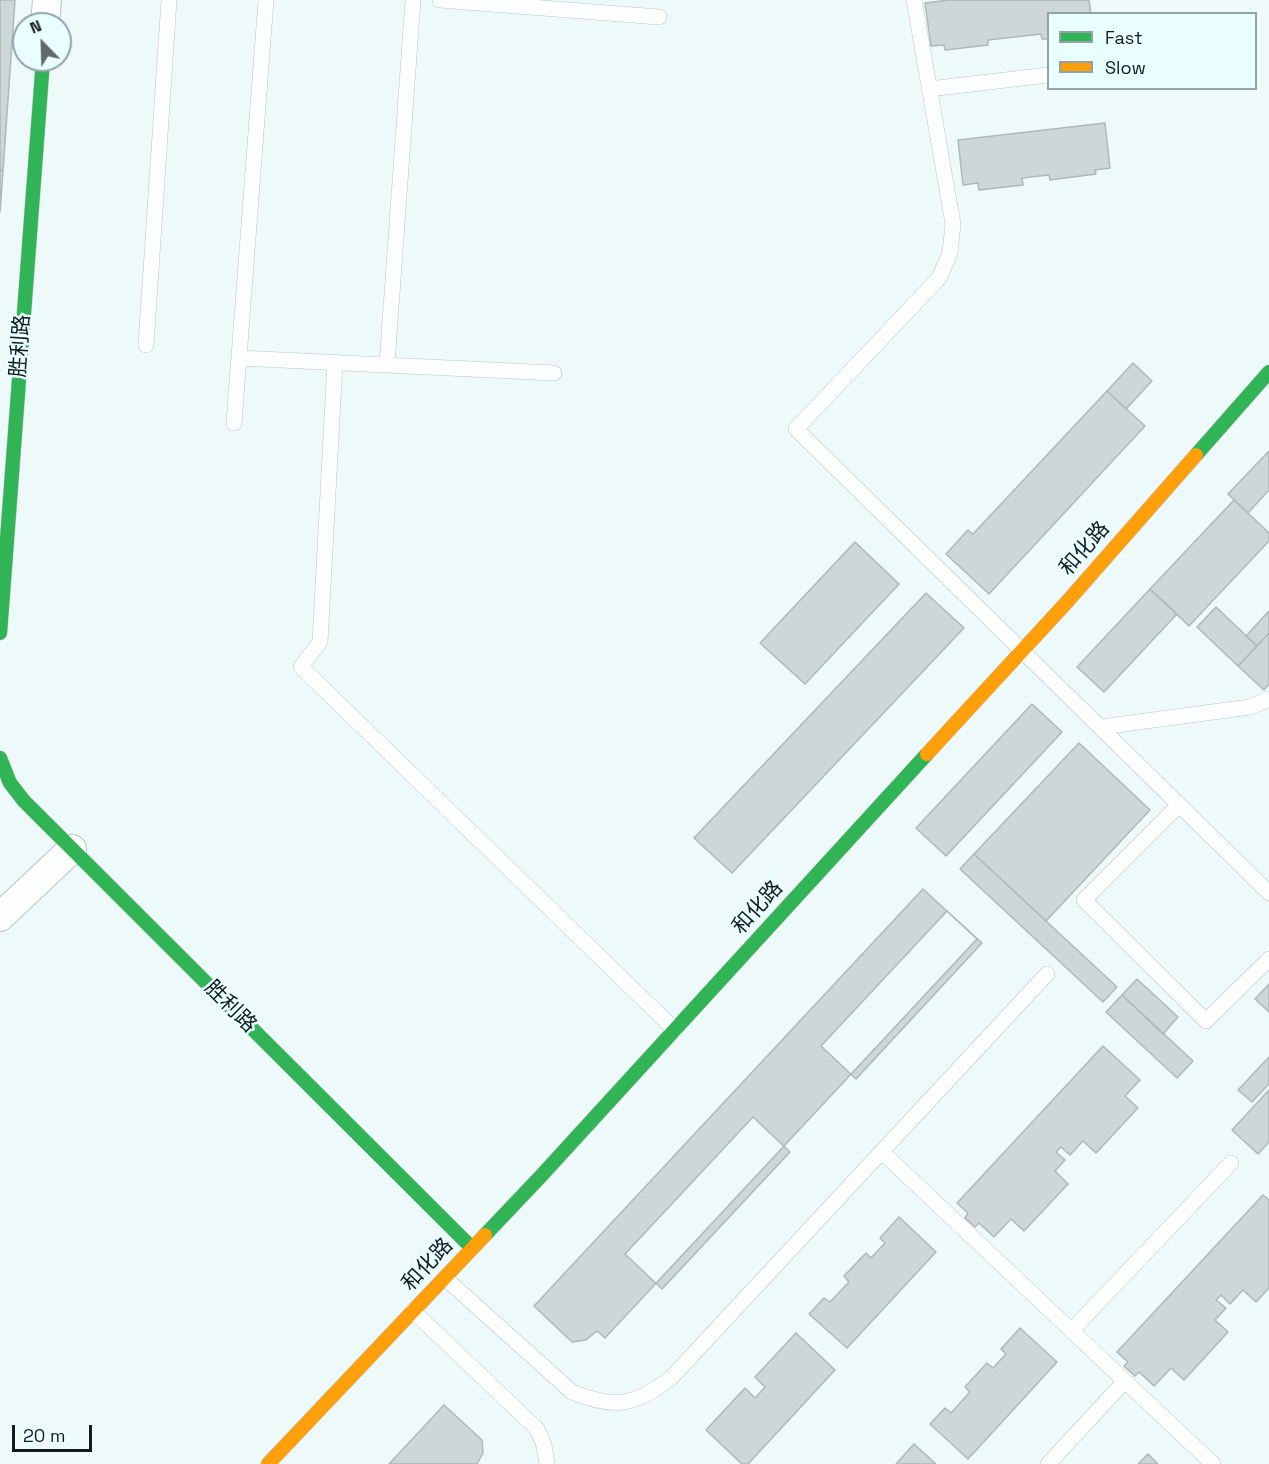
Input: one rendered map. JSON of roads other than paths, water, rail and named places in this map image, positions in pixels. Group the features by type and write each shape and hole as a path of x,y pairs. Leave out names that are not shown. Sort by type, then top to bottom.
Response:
{"street":[{"name":"胜利路","path":"0,633 42,72"},
{"name":"和化路","path":"268,1464 445,1278 675,1030 1066,603 1269,372"},
{"name":"胜利路","path":"0,758 10,783 24,801 472,1248"},
{"path":"0,917 72,849"}],"lane":[{"path":"146,345 169,0"},
{"path":"234,423 266,0"},
{"path":"387,364 413,0"},
{"path":"440,0 659,17"},
{"path":"914,0 953,224 950,253 939,278 796,429 1269,893"},
{"path":"930,89 1047,75"},
{"path":"239,358 554,373"},
{"path":"335,362 320,642 301,667 675,1030"},
{"path":"1101,727 1250,707 1269,699"},
{"path":"1179,805 1084,900 1206,1021 1269,959"},
{"path":"445,1278 572,1392 596,1401 622,1403 640,1398 671,1378 1047,974"},
{"path":"882,1152 1213,1464"},
{"path":"1071,1331 1231,1163"},
{"path":"413,1311 537,1429 544,1445 546,1464"},
{"path":"1048,1464 1125,1381"}]}
